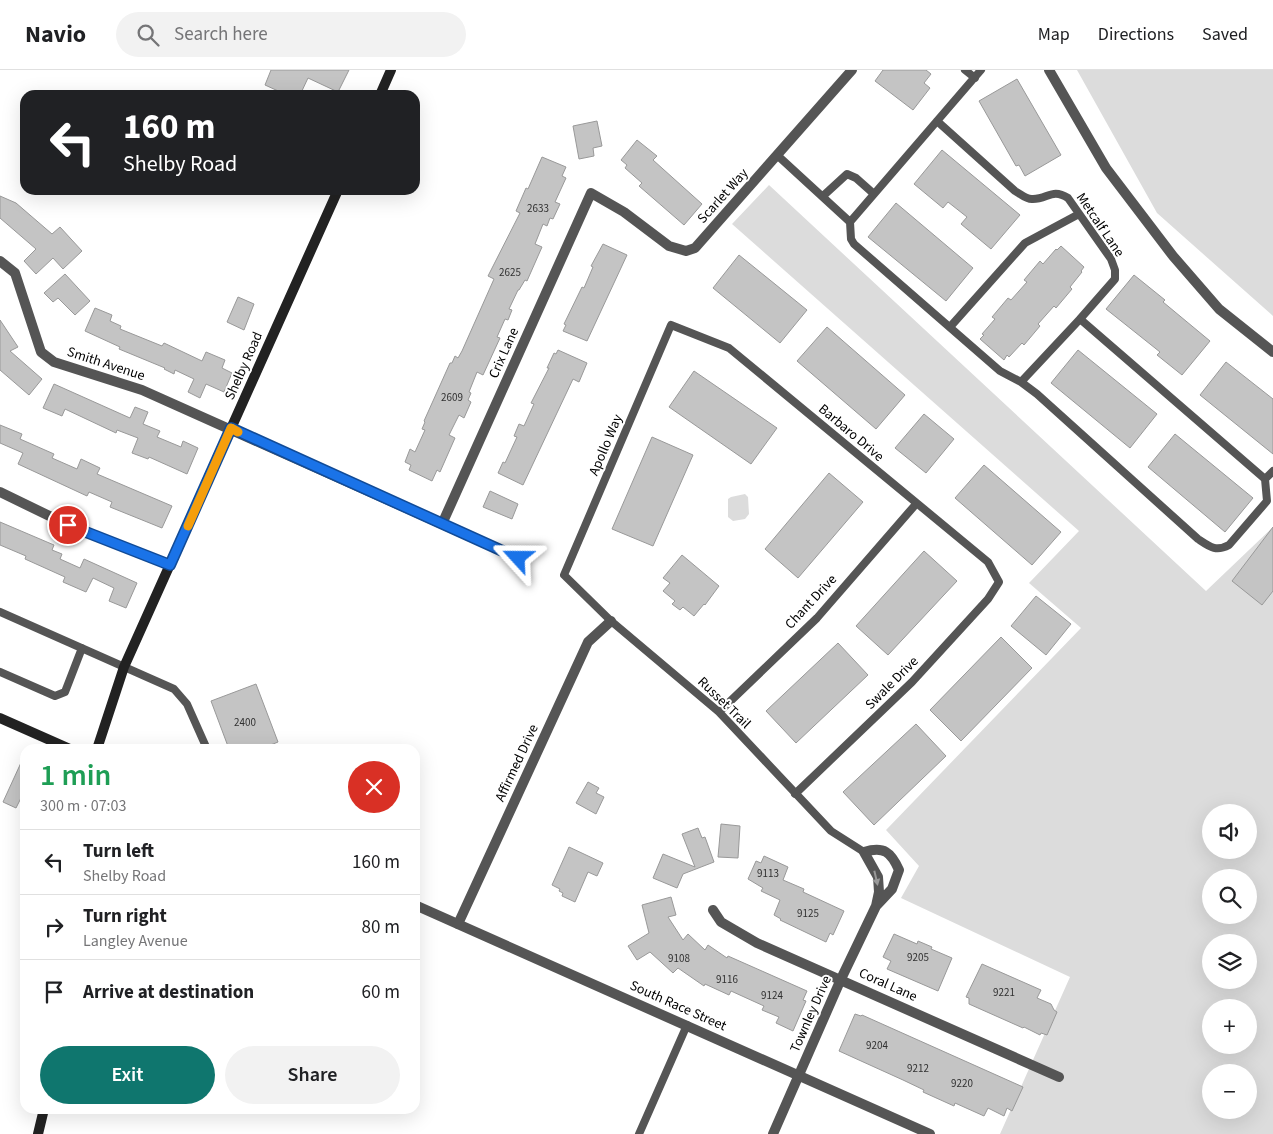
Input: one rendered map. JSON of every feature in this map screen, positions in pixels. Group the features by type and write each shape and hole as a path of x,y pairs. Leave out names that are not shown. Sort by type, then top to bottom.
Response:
{"main road":[{"path":"382,90 392,70"},
{"name":"Shelby Road","path":"99,744 124,667 336,195"},
{"path":"0,718 59,744"},
{"path":"38,1134 43,1114"}],"street":[{"name":"Scarlet Way","path":"591,193 624,212 669,246 686,251 695,248 852,70"},
{"path":"1049,70 1106,168 1173,256 1219,309 1273,352"},
{"name":"Crix Lane","path":"442,524 591,193"},
{"name":"Smith Avenue","path":"0,261 15,273 41,352 54,362 142,390 231,428 518,558"},
{"path":"0,492 68,525 170,565"},
{"name":"Affirmed Drive","path":"458,924 588,642 611,621"},
{"name":"Townley Drive","path":"772,1134 841,979 876,906 879,892 878,877 864,852 884,850 893,856 899,870 892,889 876,906"},
{"name":"South Race Street","path":"420,907 687,1025 915,1131 930,1134"},
{"name":"Coral Lane","path":"713,910 721,922 757,943 1058,1077"}],"lane":[{"path":"965,70 975,78"},
{"path":"850,222 982,70"},
{"name":"Metcalf Lane","path":"937,122 1015,191 1027,198 1034,199 1051,194 1061,194 1068,198 1111,259 1115,270 1115,280 1021,382"},
{"path":"777,155 850,222 851,239 854,244 1000,371 1021,382 1037,394 1198,539 1210,547 1221,549 1229,545 1267,501 1265,479 1080,319"},
{"path":"823,196 847,174 856,178 874,194"},
{"path":"950,327 1025,243 1079,214"},
{"name":"Barbaro Drive","path":"671,325 729,348 988,562 998,582"},
{"name":"Apollo Way","path":"564,575 671,325"},
{"path":"1265,479 1273,471"},
{"name":"Chant Drive","path":"719,712 816,618 916,504"},
{"name":"Russet Trail","path":"564,575 611,621 719,712 831,831 864,852"},
{"name":"Swale Drive","path":"795,794 912,682 988,599 998,582"},
{"path":"0,612 174,689 187,704 205,744"},
{"path":"0,672 55,696 65,692 82,648"},
{"path":"639,1134 687,1025"}],"shaded area":[{"path":"1077,70 1273,70 1273,316 1157,213"},
{"path":"769,185 1206,591 1273,527 1273,1134 1000,1134 1070,977 901,898 919,866 886,830 1081,628 1029,583 1079,531 732,224"},
{"path":"745,494 748,497 749,514 745,519 733,521 728,517 728,499"}],"building":[{"path":"271,70 349,70 339,90 334,90 308,78 302,90 276,90 265,85"},
{"path":"883,70 926,70 931,74 924,83 930,88 913,110 875,81"},
{"path":"1017,79 1061,155 1025,176 1019,165 1016,166 979,101"},
{"path":"597,121 602,146 593,148 594,156 579,159 573,126"},
{"path":"637,140 657,156 653,160 702,204 684,225 639,186 642,183 625,168 627,165 621,160"},
{"path":"942,150 1020,215 991,249 961,224 967,217 948,202 943,208 914,184"},
{"path":"542,157 566,167 562,176 566,178 555,202 560,204 553,219 550,218 547,226 543,224 535,244 542,247 527,281 525,280 518,290 509,309 512,310 508,320 505,319 497,337 500,338 483,375 477,372 469,392 471,393 468,400 471,402 464,418 459,415 449,435 455,438 440,472 437,470 432,481 409,470 411,465 405,462 410,449 415,452 425,430 422,429 424,421 450,363 452,363 455,356 458,358 462,351 494,279 488,276 520,213 516,211"},
{"path":"0,196 16,203 52,234 60,227 82,251 63,269 53,258 36,274 24,261 36,249 0,218"},
{"path":"896,203 973,268 946,301 868,237"},
{"path":"603,244 627,255 587,341 563,331 566,325 564,324 582,287 584,288 593,267 591,266"},
{"path":"1061,246 1084,267 1082,272 1070,287 1072,289 1056,308 1054,306 1038,324 1040,326 1024,345 1022,343 1009,357 1007,355 1004,360 980,339 984,335 982,334 995,319 992,317 1008,298 1011,300 1027,282 1024,280 1040,261 1043,264"},
{"path":"739,255 807,310 780,343 713,288"},
{"path":"65,274 90,301 75,315 58,298 53,302 44,293"},
{"path":"1134,275 1210,341 1182,375 1157,355 1160,352 1106,309"},
{"path":"238,297 254,304 244,330 227,322"},
{"path":"95,308 112,315 110,321 121,326 120,329 162,346 164,343 202,361 206,352 225,360 222,368 232,373 224,392 206,384 200,398 188,392 194,379 175,370 174,374 85,331"},
{"path":"0,320 18,347 10,351 42,379 29,395 0,370"},
{"path":"827,327 905,395 876,429 797,361"},
{"path":"558,350 587,363 579,382 573,379 523,485 498,473 503,462 505,463 517,437 514,436 519,424 524,426 534,404 531,403 549,368 547,368 554,353 556,354"},
{"path":"1078,350 1157,414 1130,448 1051,383"},
{"path":"1226,362 1273,399 1273,454 1200,395"},
{"path":"694,371 777,428 751,464 669,407"},
{"path":"54,384 130,418 135,407 148,412 143,424 160,431 157,437 181,447 183,441 198,448 187,474 149,457 148,459 132,453 138,438 117,430 116,433 65,409 62,416 43,408"},
{"path":"924,414 954,439 926,473 895,448"},
{"path":"0,425 22,434 20,439 54,454 52,458 77,469 81,459 100,468 97,474 172,506 162,528 110,507 112,502 89,492 87,496 18,464 23,453 0,443"},
{"path":"1175,434 1253,498 1225,532 1148,467"},
{"path":"652,437 693,455 653,546 612,529"},
{"path":"984,465 1061,532 1032,565 955,498"},
{"path":"829,473 863,502 798,578 765,549"},
{"path":"490,491 518,504 512,519 483,507"},
{"path":"0,522 54,545 52,550 62,554 60,559 80,568 84,559 137,583 126,608 109,601 114,588 93,578 86,592 63,582 65,577 25,559 26,556 0,545"},
{"path":"1273,527 1273,591 1262,605 1232,581"},
{"path":"924,551 957,581 888,655 856,626"},
{"path":"682,555 719,586 694,616 683,607 680,610 672,604 675,601 663,591 670,583 663,578"},
{"path":"1036,596 1071,624 1046,655 1011,626"},
{"path":"1001,637 1032,668 961,741 930,710"},
{"path":"838,643 868,675 796,743 766,711"},
{"path":"256,684 278,742 273,744 227,744 211,701"},
{"path":"916,724 946,756 874,825 843,792"},
{"path":"20,765 20,800 16,808 3,802"},
{"path":"588,782 599,788 596,793 604,797 596,814 576,803"},
{"path":"721,824 740,826 738,858 718,857"},
{"path":"698,828 702,838 705,837 714,862 683,874 677,888 653,878 663,854 695,867 682,834"},
{"path":"569,847 603,863 597,876 588,872 575,902 562,896 563,893 559,891 560,889 552,885"},
{"path":"764,856 788,867 783,880 804,889 803,892 844,911 833,935 830,933 826,942 780,920 774,915 780,900 761,891 763,888 748,879 756,861 761,863"},
{"path":"671,897 676,915 668,917 683,940 688,934 705,950 708,945 727,958 728,956 807,991 803,1000 806,1001 793,1031 776,1023 779,1017 762,1010 764,1006 731,991 729,995 705,984 704,986 678,968 673,973 650,952 637,960 628,946 649,933 642,905"},
{"path":"894,934 917,944 918,941 952,958 938,991 887,969 891,961 883,957"},
{"path":"982,964 1041,990 1037,998 1051,1004 1057,1012 1047,1035 1041,1033 1040,1035 969,1004 969,998 966,997"},
{"path":"855,1014 862,1015 1023,1087 1012,1111 1007,1108 1004,1116 988,1108 984,1116 955,1103 954,1106 839,1051"}],"slow traffic":[{"path":"188,526 231,428 238,432"}],"route":[{"path":"68,525 170,565 231,428 518,558"}]}
